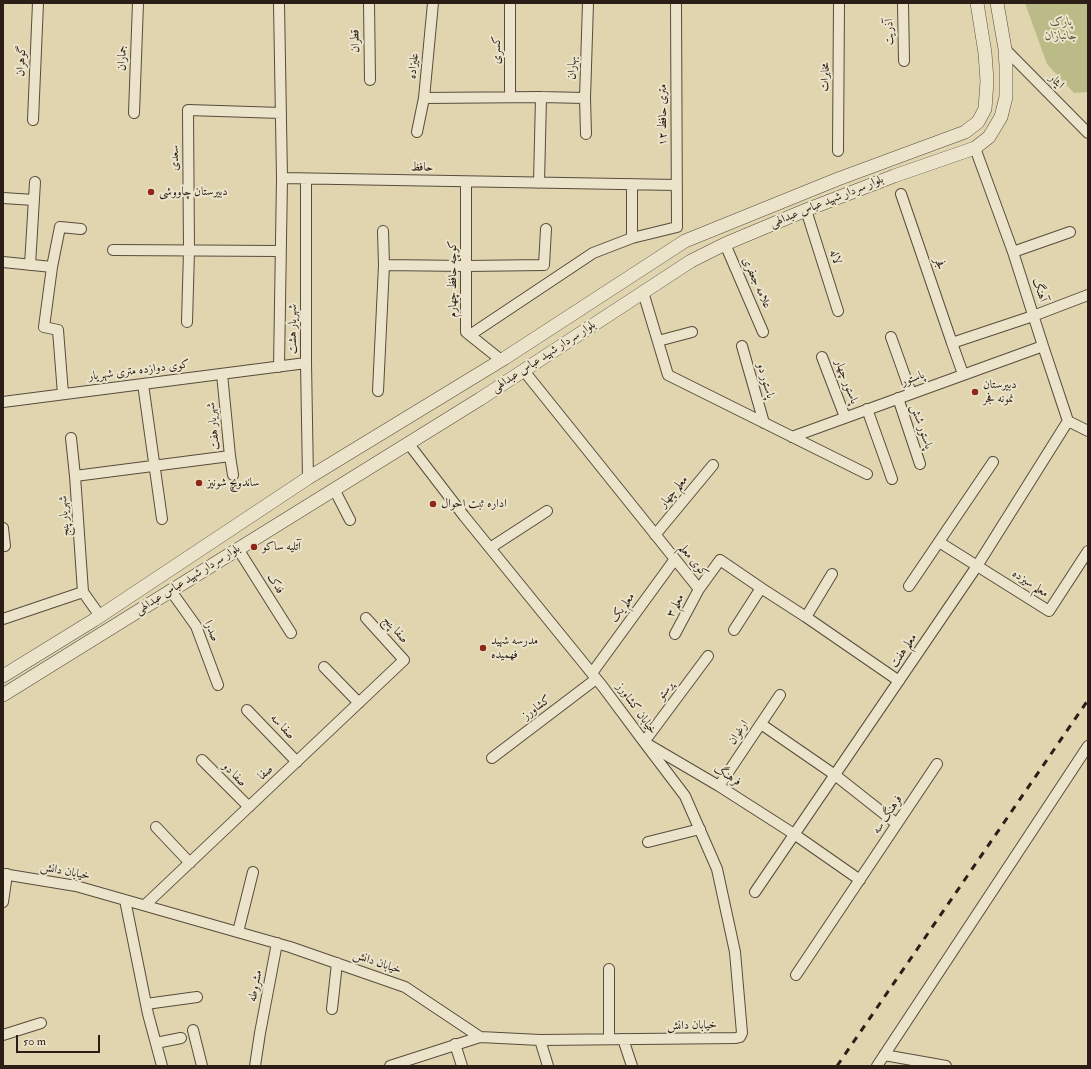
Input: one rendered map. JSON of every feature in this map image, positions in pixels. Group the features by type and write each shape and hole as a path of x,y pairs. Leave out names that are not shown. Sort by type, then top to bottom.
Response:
{"street":[{"name":"گوهران","path":"33,120 38,3"},
{"name":"جماران","path":"134,114 138,3"},
{"path":"279,3 282,178 279,367"},
{"name":"قطران","path":"369,3 370,80"},
{"name":"علیزاده","path":"417,132 424,98 434,3"},
{"name":"کسری","path":"510,3 510,97"},
{"name":"بهاران","path":"586,134 585,98 588,3"},
{"name":"۱۲ متری حافظ","path":"632,238 677,227 676,3"},
{"name":"مخابرات","path":"838,151 839,3"},
{"name":"آذریت","path":"903,3 904,61"},
{"name":"بلوار سردار شهید عباس عبدالهی","path":"3,676 100,616 308,478 501,360 684,241 965,132 978,122 985,109 987,81 985,53 977,3"},
{"name":"بلوار سردار شهید عباس عبدالهی","path":"3,695 408,443 480,400 691,261 724,244 806,210 894,176 976,148 989,137 1002,117 1006,97 1005,49 997,3"},
{"name":"ایثار","path":"1005,49 1088,132"},
{"path":"539,183 541,97"},
{"path":"424,98 585,98"},
{"name":"سعدی","path":"187,322 189,251 188,110 280,113"},
{"name":"آهنگ","path":"976,148 1013,252 1068,421"},
{"name":"حافظ","path":"282,178 677,185"},
{"name":"شهریار هشت","path":"306,179 306,363 308,478"},
{"path":"30,265 34,182"},
{"name":"کوچه حافظ چهارم","path":"466,182 466,332 470,335"},
{"path":"501,360 470,335 593,254 632,238 632,184"},
{"name":"فجر","path":"901,194 963,374"},
{"path":"3,198 34,200"},
{"name":"لاله","path":"806,210 838,311"},
{"path":"63,394 58,330 44,327 52,267 60,227 81,229"},
{"path":"384,265 544,265 546,229"},
{"path":"378,391 384,265 383,231"},
{"path":"1013,252 1070,232"},
{"name":"علامه جعفری","path":"724,244 764,332"},
{"path":"113,250 280,252"},
{"path":"3,262 52,267"},
{"path":"644,292 668,375 867,474"},
{"path":"952,343 1088,296"},
{"path":"658,341 692,332"},
{"path":"891,337 912,393"},
{"name":"پاستور دو","path":"742,346 764,423"},
{"name":"پاستور","path":"792,437 1043,346"},
{"name":"پاستور چهار","path":"822,357 845,417"},
{"name":"کوی دوازده متری شهریار","path":"3,402 306,363"},
{"name":"کوی معلم","path":"524,370 699,589 720,560 899,681"},
{"name":"شهریار هفت","path":"222,374 233,475"},
{"path":"144,384 162,519"},
{"name":"پاستور شش","path":"898,398 920,464"},
{"path":"867,410 892,479"},
{"path":"1068,421 1088,431"},
{"name":"معلم هفت","path":"755,892 977,566 1068,421"},
{"path":"398,423 408,443"},
{"name":"شهریار پنج","path":"71,438 76,476 83,592"},
{"name":"خیابان کشاورز","path":"408,443 464,516 615,702 685,796 717,869 735,952 742,1033 740,1037"},
{"path":"76,476 230,456"},
{"path":"909,586 993,462"},
{"name":"معلم چهار","path":"656,535 713,466"},
{"path":"334,489 350,520"},
{"path":"490,548 547,511"},
{"path":"3,528 5,546"},
{"path":"939,542 977,566"},
{"name":"فدک","path":"238,549 291,633"},
{"name":"معلم سیزده","path":"977,566 1048,611 1088,551"},
{"name":"معلم یک","path":"594,676 675,559"},
{"path":"806,617 832,574"},
{"path":"734,630 761,588"},
{"name":"معلم ۳","path":"675,634 699,589"},
{"name":"صدرا","path":"171,591 196,626 218,686"},
{"path":"3,617 83,592 100,616"},
{"name":"صفا پنج","path":"366,618 404,660"},
{"name":"پرستو","path":"644,742 708,656"},
{"name":"صفا","path":"145,905 404,660"},
{"path":"324,667 359,703"},
{"name":"کشاورز","path":"492,758 594,676"},
{"name":"ارغوان","path":"719,786 780,695"},
{"name":"صفا سه","path":"247,710 297,762"},
{"path":"761,724 835,775 897,824"},
{"name":"فرهنگ","path":"644,742 719,786 794,834"},
{"path":"877,1066 1088,746"},
{"name":"صفا دو","path":"202,760 249,807"},
{"name":"فرهنگ سه","path":"796,975 937,764"},
{"path":"156,827 190,862"},
{"path":"648,842 700,829"},
{"path":"794,834 860,880"},
{"path":"238,932 253,872"},
{"path":"3,902 5,874"},
{"name":"خیابان دانش","path":"5,874 76,886 277,943 337,963 405,987 480,1037 540,1040 610,1040 740,1037"},
{"path":"125,900 146,1004 162,1066"},
{"name":"مشروطه","path":"256,1066 260,1033 277,943"},
{"path":"332,1009 337,963"},
{"path":"609,969 610,1040"},
{"path":"146,1004 197,997"},
{"path":"3,1035 41,1022"},
{"path":"193,1030 202,1066"},
{"path":"390,1066 480,1037"},
{"path":"156,1043 181,1038"},
{"path":"623,1039 632,1066"},
{"path":"540,1040 548,1066"},
{"path":"455,1044 462,1066"},
{"path":"884,1055 902,1062 946,1066"}],"green space":[{"name":"پارک جانبازان","path":"1025,3 1088,3 1088,92 1074,93 1047,64"}],"railway":[{"path":"837,1066 1088,700"}],"place":[{"name":"دبیرستان چاووشی","path":"151,192"},
{"name":"دبیرستان نمونه فجر","path":"975,392"},
{"name":"ساندویچ شونیز","path":"199,483"},
{"name":"اداره ثبت احوال","path":"433,504"},
{"name":"آتلیه ساکو","path":"254,547"},
{"name":"مدرسه شهید فهمیده","path":"483,648"}]}
